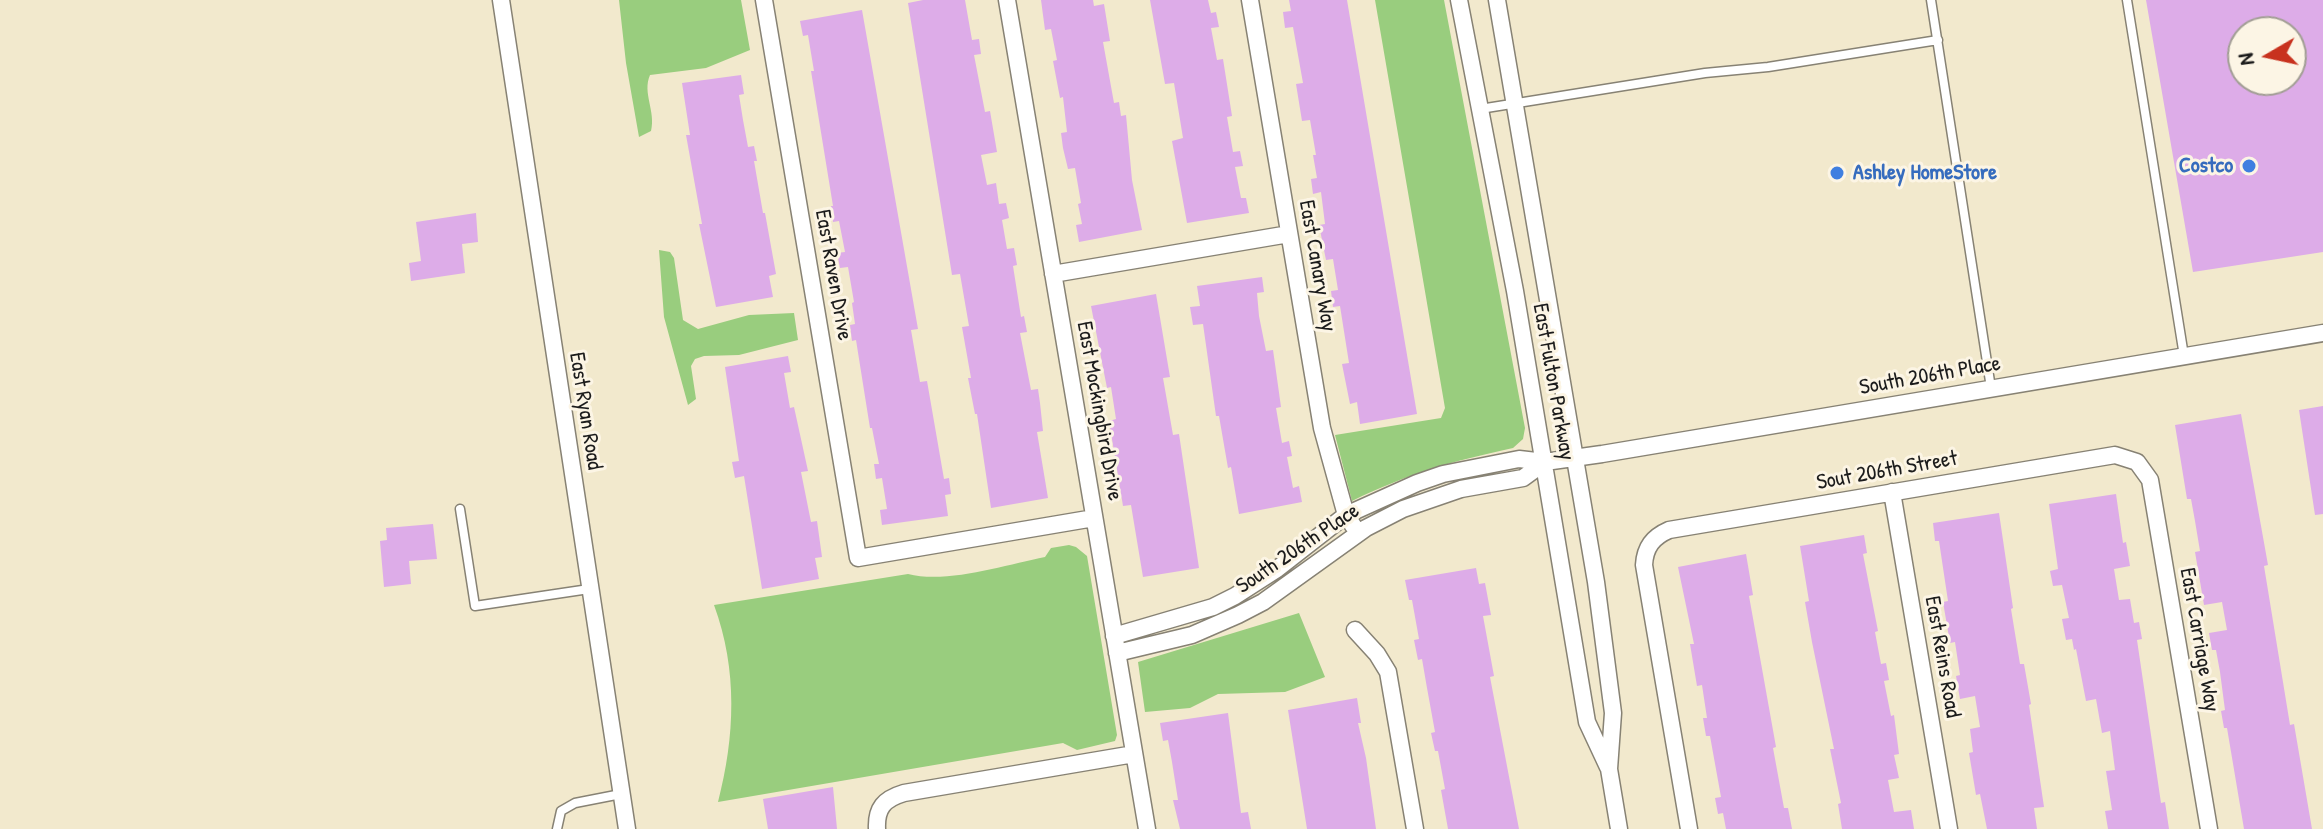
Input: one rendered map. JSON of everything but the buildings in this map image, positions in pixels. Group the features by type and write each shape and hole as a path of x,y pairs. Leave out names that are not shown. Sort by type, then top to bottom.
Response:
{"street":[{"name":"East Ryan Road","path":"501,0 627,829"},
{"name":"East Raven Drive","path":"764,0 858,558 1094,518"},
{"name":"East Mockingbird Drive","path":"1007,0 1147,829"},
{"name":"East Canary Way","path":"1250,0 1322,428 1346,515 1358,533"},
{"name":"East Fulton Parkway","path":"1459,0 1545,462 1587,722 1609,769"},
{"name":"East Fulton Parkway","path":"1497,0 1596,582 1613,713 1609,769 1619,829"},
{"path":"1053,274 1289,234"},
{"name":"South 206th Place","path":"1116,645 1235,596 1277,569 1346,515 1443,474 1519,459 1545,462 2323,333"},
{"name":"Sout 206th Street","path":"1689,829 1644,565 1649,546 1660,534 1669,530 2115,455 2137,462"},
{"name":"South 206th Place","path":"1116,645 1192,635 1263,602 1358,533 1403,509 1461,489 1523,478 1545,462"},
{"name":"East Carriage Way","path":"2137,462 2150,480 2209,829"},
{"name":"East Reins Road","path":"1892,492 1949,829"},
{"path":"1355,630 1377,654 1388,672 1415,829"},
{"path":"877,829 876,819 881,806 890,797 1134,754"}],"lane":[{"path":"1931,0 1991,388"},
{"path":"2127,0 2184,356"},
{"path":"1480,109 1938,40"},
{"path":"460,509 475,606 589,589"},
{"path":"557,829 561,811 575,803 621,794"}],"green space":[{"path":"619,0 741,0 750,50 706,68 650,75 647,89 652,116 651,131 639,137"},
{"path":"1375,0 1444,0 1525,428 1523,439 1513,448 1431,469 1352,501 1335,435 1441,418 1445,408"},
{"path":"659,250 670,252 674,258 683,320 698,329 749,315 794,313 798,340 739,355 695,359 691,366 696,399 688,405 664,317"},
{"path":"1069,545 1087,556 1117,735 1115,741 1077,750 1063,743 718,802 728,753 731,704 727,654 714,605 908,574 940,577 976,572 1045,557 1051,548"},
{"path":"1299,613 1325,677 1285,692 1218,694 1190,708 1145,712 1138,662"}],"place":[{"name":"Costco","path":"2249,166"},
{"name":"Ashley HomeStore","path":"1837,173"}]}
